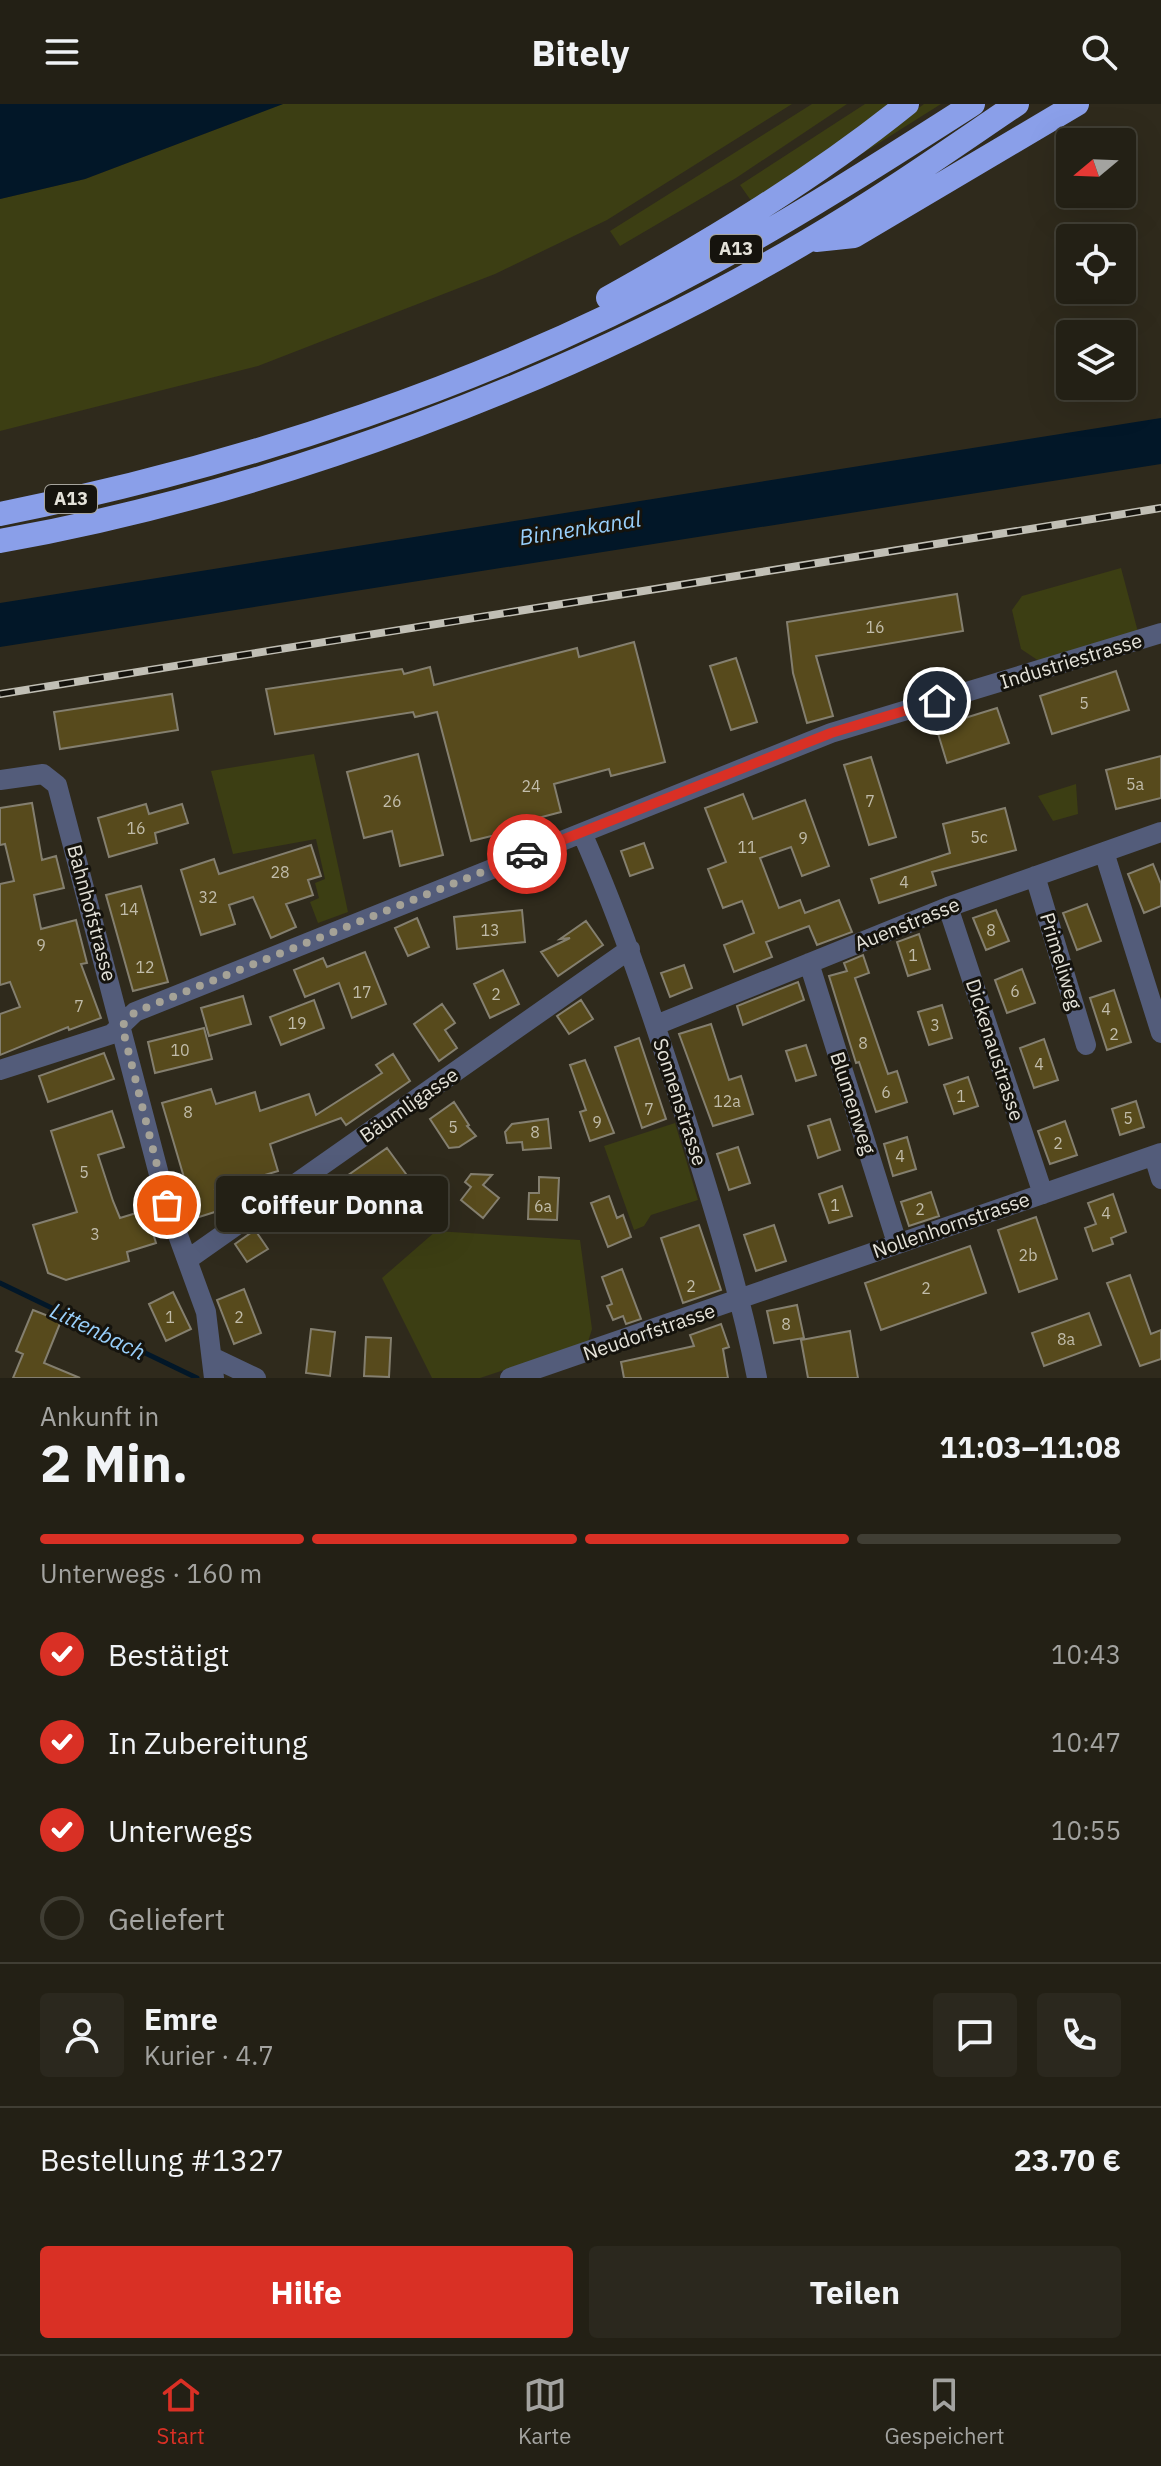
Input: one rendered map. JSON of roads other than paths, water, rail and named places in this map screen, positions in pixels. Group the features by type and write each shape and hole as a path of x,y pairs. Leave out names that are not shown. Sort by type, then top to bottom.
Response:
{"highway":[{"name":"A13","path":"485,369 511,342 598,303 693,251 851,149 907,104"},
{"name":"A13","path":"0,514 142,482 325,430 485,369 709,265 832,194 973,104"},
{"name":"A13","path":"0,541 229,485 436,417 626,336 809,240 1017,104"},
{"name":"A13","path":"809,240 854,236 1077,104"}],"street":[{"name":"Industriestrasse","path":"0,1070 112,1034 135,1012 831,733 1161,633"},
{"name":"Bahnhofstrasse","path":"0,780 43,774 57,785 167,1205 206,1312 214,1368"},
{"name":"Auenstrasse","path":"656,1025 948,907 1161,832"},
{"name":"Sonnenstrasse","path":"582,833 630,949 656,1025 742,1301 757,1378"},
{"path":"1104,852 1161,1033"},
{"name":"Primeliweg","path":"1035,876 1086,1045"},
{"name":"Dickenaustrasse","path":"948,907 1043,1194"},
{"name":"Bäumligasse","path":"187,1260 630,949"},
{"name":"Blumenweg","path":"809,963 897,1243"},
{"path":"1157,1155 1161,1179"},
{"name":"Nollenhornstrasse","path":"742,1301 897,1243 1157,1155"},
{"name":"Neudorfstrasse","path":"510,1378 742,1301"},
{"path":"214,1368 256,1378"}],"water":[{"path":"0,104 283,104 85,179 0,199"},
{"name":"Binnenkanal","path":"1161,418 1161,464 0,647 0,603"}],"waterway":[{"name":"Littenbach","path":"0,1283 197,1378"}],"railway":[{"path":"0,694 1161,508"}],"place":[{"name":"Coiffeur Donna","path":"167,1205"}]}
